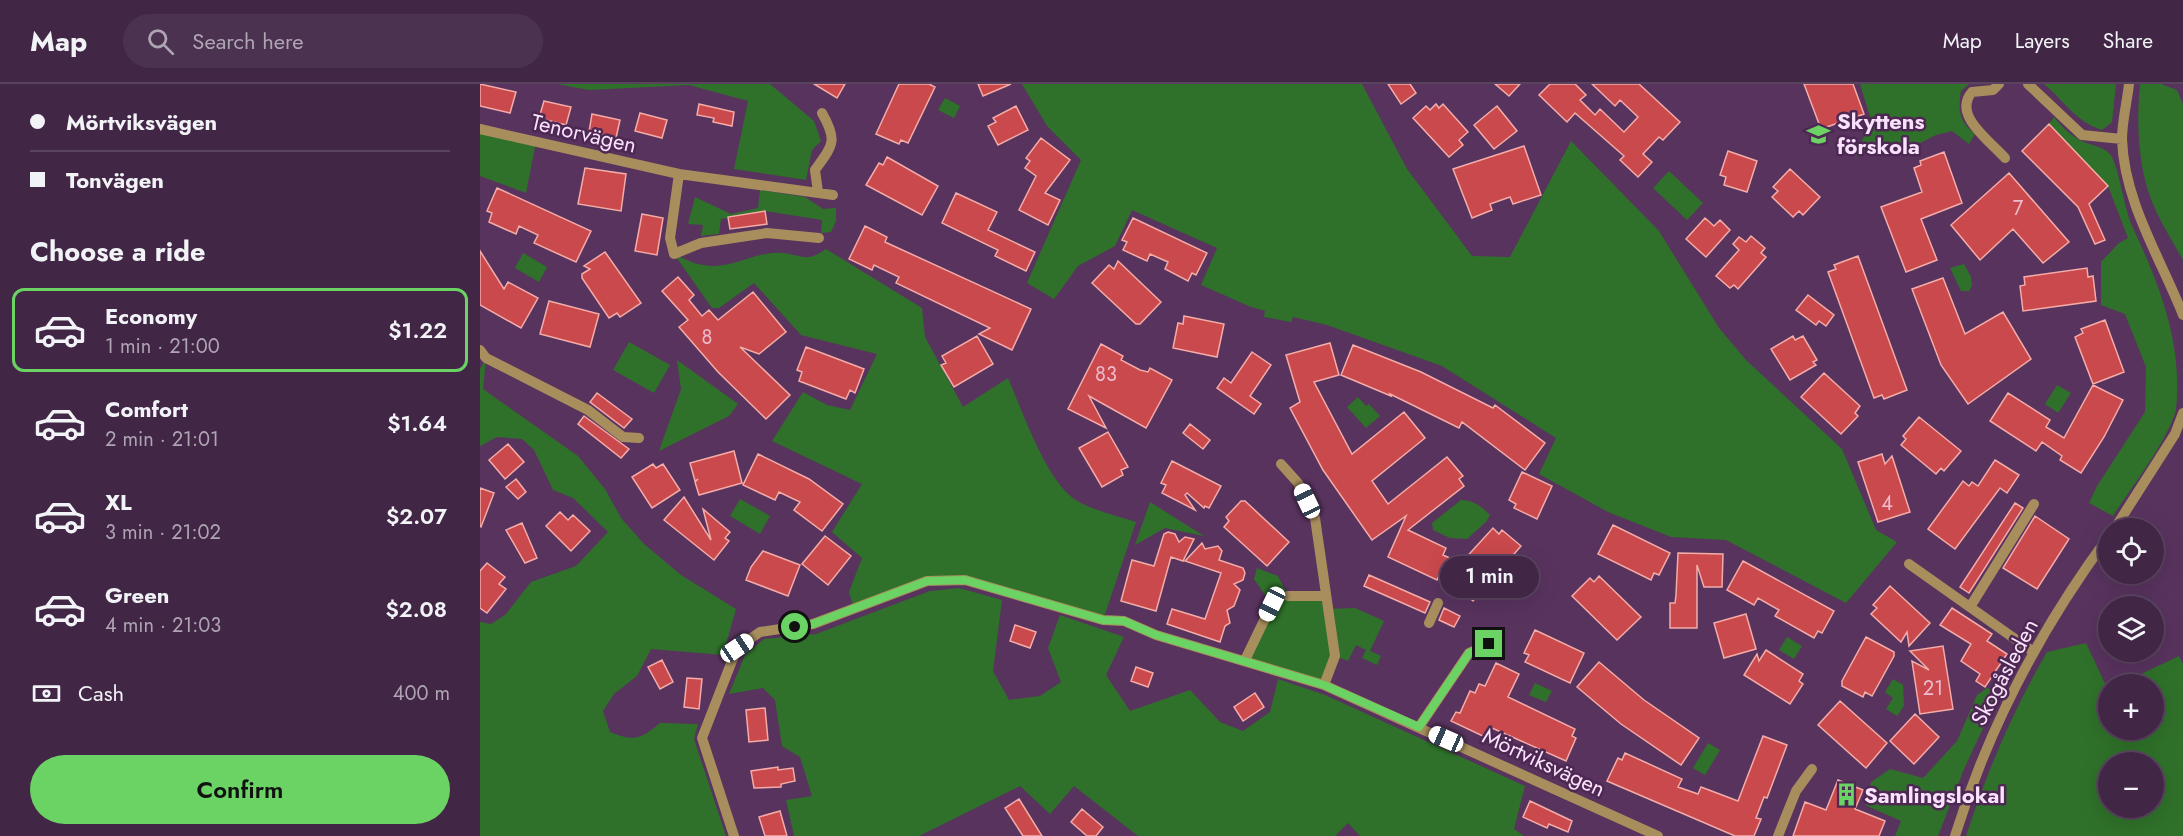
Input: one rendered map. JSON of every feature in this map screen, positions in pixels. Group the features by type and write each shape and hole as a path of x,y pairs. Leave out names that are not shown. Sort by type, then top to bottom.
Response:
{"street":[{"path":"1999,84 1993,90 1981,89 1972,92 1966,99 1965,111 2005,158"},
{"path":"2028,84 2082,135 2122,139"},
{"path":"2129,85 2122,139 2136,204 2183,315"},
{"path":"818,192 815,170 832,146 832,130 822,113"},
{"name":"Tenorvägen","path":"480,129 679,174 833,195"},
{"path":"679,174 670,238 674,254 701,243 767,233 819,238"},
{"path":"480,350 486,358 588,410 623,437 639,438"},
{"path":"2122,518 2175,434 2183,413"},
{"path":"1281,464 1298,483 1315,518 1335,656 1324,685"},
{"path":"1970,607 2034,504"},
{"name":"Skogåsleden","path":"1955,836 1974,774 2032,651 2098,552"},
{"path":"1909,564 2032,651"},
{"name":"Mörtviksvägen","path":"734,836 702,738 737,648 760,632 813,624 927,581 965,580 1103,620 1124,621 1156,635 1324,685 1658,836"},
{"path":"1288,596 1326,596"},
{"path":"1429,623 1438,603"},
{"path":"1245,660 1272,604"},
{"path":"1419,727 1469,653 1489,644"},
{"path":"1778,836 1796,791 1812,769"}],"green space":[{"path":"557,84 770,84 814,121 821,141 812,150 806,180 734,169 748,101 689,85 589,90"},
{"path":"1022,84 1362,84 1407,169 1472,256 1510,257 1571,141 1659,231 1719,328 1746,360 1842,449 1876,530 1897,542 1846,603 1726,540 1671,537 1608,512 1539,474 1556,438 1442,366 1327,325 1293,317 1291,322 1264,317 1265,311 1201,285 1217,248 1132,210 1115,246 1078,266 1054,299 1027,283 1081,160 1047,126"},
{"path":"1860,84 1969,84 1961,91 1960,110 1966,125 1975,134 1969,144 1952,131 1936,135 1902,152 1875,150 1855,157 1871,120"},
{"path":"2044,84 2116,84 2112,122 2102,130 2092,126 2077,116"},
{"path":"2140,84 2161,84 2177,90 2183,104 2183,260 2156,211 2145,181 2138,116"},
{"path":"945,98 960,106 954,118 938,110"},
{"path":"2054,117 2074,137 2110,154 2130,220 2160,294 2173,339 2176,362 2176,410 2157,450 2113,516 2089,503 2097,486 2145,412 2146,367 2125,314 2101,305 2101,262 2119,243 2128,238 2108,186 2049,124"},
{"path":"480,129 536,142 526,193 480,176"},
{"path":"1669,171 1703,203 1687,220 1653,188"},
{"path":"760,190 805,197 823,209 836,208 836,221 831,232 821,233 822,220 765,211 721,219 719,234 701,236 703,225 688,224 695,197 731,214 758,208"},
{"path":"826,249 922,308 925,337 963,407 1008,378 1037,446 1057,481 1068,494 1093,508 1136,522 1103,620 965,580 927,581 854,609 849,592 862,558 832,532 862,484 772,441 803,392 827,405 850,410 877,354 801,335 754,283 719,308 712,308 674,254 693,263 714,266 773,253 809,257"},
{"path":"523,253 547,267 539,282 515,268"},
{"path":"1964,264 1971,277 1972,286 1969,291 1961,291 1950,268"},
{"path":"629,342 670,365 654,393 613,370"},
{"path":"486,358 483,389 578,456 605,489 621,518 644,544 681,575 736,609 723,655 651,649 637,676 614,694 603,711 610,732 631,738 648,733 660,723 698,724 694,739 726,836 480,836 480,622 491,624 505,615 531,582 576,566 608,532 573,498 553,490 534,450 522,439 497,437 480,446 480,369"},
{"path":"677,360 738,404 729,416 659,451 681,389"},
{"path":"2057,385 2071,393 2058,413 2045,404"},
{"path":"1358,397 1366,406 1369,404 1380,416 1366,428 1347,407"},
{"path":"740,499 770,516 760,534 730,516"},
{"path":"1461,500 1473,502 1490,515 1486,522 1467,539 1450,538 1433,530 1432,523"},
{"path":"1150,502 1204,536 1165,528 1135,545"},
{"path":"1257,568 1278,576 1288,596 1326,596 1328,609 1355,608 1384,621 1370,651 1381,656 1377,665 1362,658 1366,650 1356,645 1348,661 1335,656 1324,685 1245,660 1272,605 1254,579"},
{"path":"959,588 1002,600 993,671 1009,700 1040,696 1061,682 1048,648 1060,615 1124,637 1106,675 1130,711 1190,690 1220,722 1243,731 1270,712 1278,679 1325,695 1525,786 1514,829 1524,836 1360,836 1348,823 1335,836 1138,836 1074,786 1050,814 1020,786 919,836 794,836 786,800 812,796 800,757 782,746 775,700 763,688 729,694 745,655 764,639 816,634 930,591"},
{"path":"1787,637 1802,646 1794,659 1779,650"},
{"path":"2086,643 2101,674 2098,674 2098,740 2164,740 2164,674 2141,674 2179,656 2183,664 2183,836 1966,836 1983,788 2023,697 2047,652"},
{"path":"1893,679 1903,685 1904,706 1897,716 1886,709 1893,698 1885,692"},
{"path":"1535,683 1552,691 1546,702 1529,695"},
{"path":"1987,688 2000,692 1964,769 1938,836 1895,836 1901,821 1865,805 1871,782 1890,769 1923,778 1957,741 1977,695"},
{"path":"1708,743 1720,750 1705,775 1693,768"}],"building":[{"path":"480,84 516,92 510,113 480,106"},
{"path":"814,84 845,84 837,98"},
{"path":"899,84 929,84 935,87 908,143 901,140 899,144 876,134"},
{"path":"978,84 1011,84 983,96"},
{"path":"1388,84 1410,84 1416,93 1401,104"},
{"path":"1495,84 1520,84 1509,96"},
{"path":"1550,84 1575,84 1586,95 1580,100 1595,115 1600,109 1624,132 1638,117 1620,100 1615,106 1592,84 1639,84 1680,122 1663,140 1659,137 1643,154 1652,162 1638,177 1620,160 1624,156 1575,113 1567,122 1539,95"},
{"path":"1804,84 1853,84 1864,114 1821,129"},
{"path":"544,101 571,107 566,125 539,118"},
{"path":"699,104 734,112 732,126 713,122 714,118 697,115"},
{"path":"1436,104 1439,108 1443,104 1468,132 1459,140 1463,145 1449,157 1413,118 1426,106 1430,110"},
{"path":"1016,106 1028,130 998,145 988,126 996,122 993,118"},
{"path":"1497,106 1517,131 1494,149 1474,125"},
{"path":"640,113 667,120 662,138 635,131"},
{"path":"592,114 620,120 616,138 589,132"},
{"path":"2049,124 2108,186 2089,204 2105,240 2095,244 2078,207 2022,151"},
{"path":"1041,138 1070,160 1045,193 1060,200 1048,225 1019,210 1036,176 1025,168 1030,161 1026,158"},
{"path":"1524,146 1541,195 1513,204 1510,197 1490,204 1492,210 1472,218 1453,169"},
{"path":"1728,151 1757,161 1747,192 1724,185 1726,177 1720,175"},
{"path":"1944,152 1962,203 1921,219 1937,260 1906,272 1881,207 1922,192 1914,168 1921,165 1920,161"},
{"path":"887,157 938,186 922,215 866,185 879,163 883,165"},
{"path":"585,168 626,174 621,211 578,204"},
{"path":"1790,169 1820,197 1803,215 1799,211 1793,217 1772,197 1778,191 1773,187"},
{"path":"2009,173 2069,242 2043,263 2013,229 1980,260 1951,225"},
{"path":"497,188 591,231 576,262 534,243 538,235 519,226 516,234 489,222 492,213 487,211"},
{"path":"956,193 997,212 988,230 1035,252 1026,271 995,256 998,250 942,223"},
{"path":"765,211 767,224 730,229 728,217"},
{"path":"642,214 663,218 657,255 635,251"},
{"path":"1133,218 1207,253 1196,275 1192,273 1188,281 1165,269 1168,262 1150,254 1147,261 1123,250 1127,242 1122,240"},
{"path":"1705,218 1714,226 1720,220 1730,230 1706,257 1686,239"},
{"path":"865,226 887,237 885,242 1031,309 1012,350 979,334 990,328 896,283 899,277 874,265 872,270 849,259"},
{"path":"1751,236 1765,248 1761,253 1766,257 1738,289 1734,285 1730,288 1716,276 1739,250 1733,244 1739,237 1746,242"},
{"path":"480,251 504,289 508,282 538,298 521,328 480,305"},
{"path":"605,252 641,303 620,317 617,313 609,318 582,278 582,274 590,269 584,266"},
{"path":"1858,256 1907,390 1884,399 1882,395 1874,398 1828,272 1836,269 1834,265"},
{"path":"1118,261 1161,302 1140,324 1136,324 1092,283 1109,265 1114,269"},
{"path":"2087,268 2088,277 2093,276 2096,301 2023,311 2020,286 2025,285 2024,277"},
{"path":"678,277 694,295 689,300 702,316 709,310 718,320 753,292 786,332 759,354 740,347 790,395 766,419 718,372 679,327 688,320 662,291"},
{"path":"1943,278 1965,334 2003,312 2031,359 1968,404 1941,365 1912,289"},
{"path":"1808,295 1834,315 1826,326 1819,321 1816,325 1796,310"},
{"path":"549,301 599,314 590,347 540,334"},
{"path":"1184,316 1224,324 1217,357 1173,348 1178,323 1183,324"},
{"path":"2105,320 2124,372 2093,384 2075,337 2083,333 2081,329"},
{"path":"977,336 993,364 954,387 941,365 946,363 942,356"},
{"path":"1793,336 1795,340 1803,336 1817,360 1813,362 1816,365 1790,380 1771,349"},
{"path":"1330,343 1339,375 1314,382 1352,454 1404,412 1425,438 1372,481 1388,504 1447,457 1463,476 1459,479 1464,486 1408,530 1446,548 1443,555 1461,563 1493,528 1499,534 1502,530 1521,546 1473,601 1441,572 1437,580 1388,557 1406,516 1372,540 1323,470 1290,408 1300,402 1286,355"},
{"path":"1101,344 1123,356 1121,360 1140,370 1148,372 1150,368 1172,380 1146,428 1089,396 1106,428 1068,409"},
{"path":"1353,345 1421,372 1493,408 1495,405 1545,443 1525,470 1462,422 1459,428 1390,394 1391,396 1341,375"},
{"path":"806,347 864,369 855,393 850,390 846,399 799,381 802,372 797,370"},
{"path":"1252,352 1271,365 1250,396 1261,404 1254,414 1217,388 1224,378 1231,383"},
{"path":"1824,373 1860,406 1855,413 1858,416 1841,434 1801,397"},
{"path":"2093,385 2123,400 2104,437 2081,473 2060,460 2062,456 2042,442 2036,451 1990,421 2008,393 2050,420 2046,427 2064,438"},
{"path":"597,393 632,419 624,428 590,402"},
{"path":"584,416 629,449 621,458 578,424"},
{"path":"1919,417 1961,451 1944,471 1941,468 1936,474 1901,445 1906,439 1903,436"},
{"path":"1190,424 1210,440 1203,449 1183,433"},
{"path":"1108,432 1128,467 1121,470 1123,475 1102,487 1079,448"},
{"path":"508,444 524,462 505,479 489,460"},
{"path":"734,451 742,483 699,495 695,482 698,479 695,481 690,463"},
{"path":"758,454 809,479 843,504 822,531 794,510 800,502 779,492 775,500 743,485"},
{"path":"1882,454 1885,464 1892,456 1910,512 1878,522 1858,462"},
{"path":"1995,460 2019,475 2007,493 2000,488 1955,549 1928,529 1963,481 1969,486 1972,482 1978,486"},
{"path":"1172,461 1221,486 1209,508 1205,506 1204,508 1187,493 1185,495 1195,510 1162,493 1166,485 1161,483"},
{"path":"653,464 656,468 663,464 680,490 652,508 632,477"},
{"path":"1522,472 1552,486 1537,519 1514,508 1516,504 1509,500"},
{"path":"516,479 526,492 518,499 506,487"},
{"path":"480,488 494,493 481,527 480,526"},
{"path":"684,497 711,540 703,509 730,532 725,538 729,541 714,560 664,520"},
{"path":"1241,501 1245,501 1289,542 1267,566 1224,527 1229,521 1226,517"},
{"path":"2015,503 2023,508 1969,593 1960,587"},
{"path":"560,512 568,520 573,515 590,531 571,551 546,526"},
{"path":"2035,516 2069,539 2037,589 2003,568"},
{"path":"522,523 537,558 525,563 506,530"},
{"path":"1613,525 1670,553 1659,575 1654,573 1651,580 1598,554"},
{"path":"1168,532 1175,534 1179,542 1185,537 1194,539 1183,561 1171,557 1156,611 1121,601 1132,560 1154,566 1164,534"},
{"path":"825,536 851,556 828,585 802,564"},
{"path":"1202,543 1205,549 1218,546 1222,551 1219,560 1243,568 1245,573 1243,580 1234,584 1240,590 1234,606 1227,610 1230,623 1225,626 1220,642 1167,624 1172,609 1205,619 1221,573 1185,561"},
{"path":"763,551 800,565 788,596 746,580 751,567"},
{"path":"1678,553 1723,554 1722,587 1704,587 1697,565 1697,628 1670,628 1670,603 1675,603"},
{"path":"1743,561 1834,611 1822,633 1818,631 1814,638 1775,616 1779,610 1758,598 1754,605 1727,590"},
{"path":"487,563 505,577 499,584 506,589 487,613 480,608 480,571"},
{"path":"1369,575 1430,602 1425,613 1364,586"},
{"path":"1599,576 1641,617 1617,640 1572,596 1590,578 1594,582"},
{"path":"1890,586 1930,623 1909,646 1907,632 1901,642 1871,614 1877,608 1873,605"},
{"path":"1444,608 1460,616 1454,627 1439,620"},
{"path":"1952,608 1992,634 1987,641 2007,654 1985,687 1976,681 1980,674 1961,661 1971,644 1940,625"},
{"path":"1746,614 1756,649 1724,658 1714,623"},
{"path":"1015,625 1036,632 1030,648 1010,641"},
{"path":"1535,630 1584,653 1570,683 1525,662 1529,655 1524,653"},
{"path":"1866,637 1894,652 1894,656 1872,696 1865,692 1863,697 1842,686 1842,681"},
{"path":"1943,646 1953,709 1920,714 1912,661 1929,670 1910,651"},
{"path":"1766,650 1803,674 1799,681 1803,684 1790,704 1744,675 1757,654 1759,661"},
{"path":"662,660 673,682 660,689 648,667"},
{"path":"1599,662 1644,700 1699,738 1681,765 1621,724 1577,687"},
{"path":"1496,663 1519,674 1508,697 1575,729 1572,736 1576,738 1566,761 1492,728 1487,738 1451,721 1456,712 1460,713 1470,691 1475,693 1479,684 1485,686"},
{"path":"1136,667 1153,673 1148,687 1131,681"},
{"path":"687,678 702,679 699,709 684,707"},
{"path":"1255,693 1264,707 1243,721 1234,707"},
{"path":"1840,701 1887,743 1866,768 1818,725"},
{"path":"765,708 768,740 749,742 746,710"},
{"path":"1915,714 1939,737 1914,764 1890,741"},
{"path":"1763,736 1787,745 1767,798 1764,797 1756,818 1761,819 1754,836 1735,836 1607,781 1618,758 1622,760 1625,753 1682,779 1678,787 1698,794 1701,787 1738,801"},
{"path":"778,767 778,770 793,768 795,781 781,784 781,787 754,788 751,771"},
{"path":"1838,780 1863,790 1855,809 1885,821 1879,836 1793,836 1805,802 1826,810"},
{"path":"1019,799 1042,836 1023,836 1005,808"},
{"path":"1530,801 1572,821 1568,832 1549,824 1547,828 1523,817"},
{"path":"1082,809 1103,827 1096,836 1087,836 1071,822"},
{"path":"780,811 787,836 765,836 759,817"}],"place":[{"name":"Skyttens förskola","path":"1819,134"},
{"name":"Samlingslokal","path":"1846,795"}],"route":[{"path":"795,627 813,624 927,581 965,580 1103,620 1124,621 1156,635 1324,685 1419,727 1469,653 1489,644"}]}
